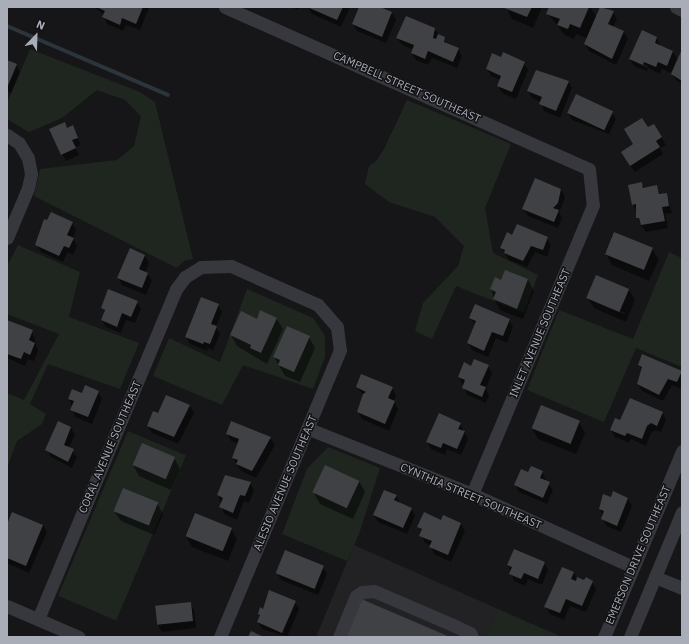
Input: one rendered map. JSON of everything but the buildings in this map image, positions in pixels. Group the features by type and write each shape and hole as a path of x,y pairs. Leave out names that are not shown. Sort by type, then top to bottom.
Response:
{"street":[{"name":"CAMPBELL STREET SOUTHEAST","path":"225,7 589,169"},
{"path":"7,135 19,144 28,158 31,174 28,188 7,238"},
{"name":"INLET AVENUE SOUTHEAST","path":"472,494 593,205 589,169"},
{"name":"CORAL AVENUE SOUTHEAST","path":"38,619 176,289 185,277 201,267 231,266 318,305 337,327"},
{"name":"ALESIO AVENUE SOUTHEAST","path":"220,637 309,429 340,350 337,327"},
{"name":"CYNTHIA STREET SOUTHEAST","path":"309,429 472,494 632,567"},
{"name":"EMERSON DRIVE SOUTHEAST","path":"604,637 632,567 682,451"},
{"path":"630,637 682,512"},
{"path":"655,577 682,588"},
{"path":"339,637 356,596 362,592 374,591 464,630 472,637"},
{"path":"7,606 80,637"}],"shaded area":[{"path":"30,49 140,92 155,102 193,259 184,261 177,268 34,196 40,169 117,160 134,146 141,116 125,100 97,90 62,118 29,132 7,119 7,103"},
{"path":"407,100 511,144 485,208 493,253 538,275 524,313 456,286 432,339 415,331 423,303 458,266 464,246 435,217 389,202 365,184 369,166 376,161 384,149"},
{"path":"18,245 80,272 69,317 139,343 120,389 48,364 30,404 46,414 42,424 17,441 7,468 7,393 24,400 59,334 7,314 7,266"},
{"path":"669,252 682,258 682,367 636,348 604,422 527,390 559,310 633,339"},
{"path":"247,289 313,318 325,336 325,357 313,389 243,365 222,405 153,376 169,338 220,362"},
{"path":"128,431 186,456 116,620 58,596"},
{"path":"328,447 380,468 359,534 347,561 282,534 307,469"},
{"path":"354,545 498,609 486,637 316,637"},
{"path":"498,609 562,637 486,637"}],"waterway":[{"path":"7,26 168,95"}]}
